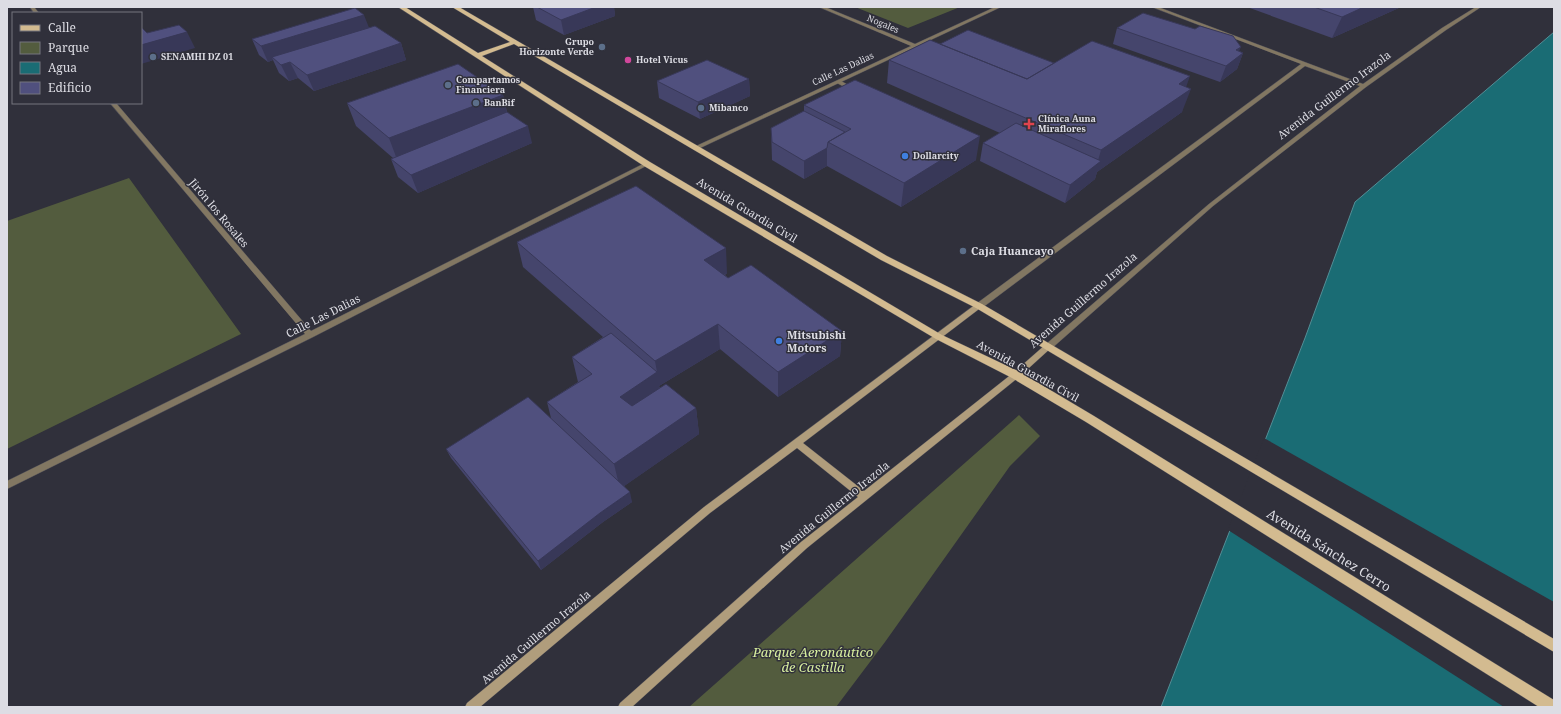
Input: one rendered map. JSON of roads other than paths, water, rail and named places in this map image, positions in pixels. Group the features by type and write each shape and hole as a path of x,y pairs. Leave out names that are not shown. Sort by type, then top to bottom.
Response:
{"main road":[{"name":"Avenida Guardia Civil","path":"401,7 647,164 940,337 1016,375 1090,419"},
{"path":"455,7 884,258 979,306 1048,346 1554,646"},
{"path":"477,56 514,42"},
{"name":"Avenida Guillermo Irazola","path":"471,707 707,510 940,337 979,306"},
{"name":"Avenida Guillermo Irazola","path":"624,707 804,545 1016,375 1048,346"},
{"name":"Avenida Sánchez Cerro","path":"1090,419 1552,707"},
{"path":"796,443 865,497"}],"street":[{"name":"Nogales","path":"821,7 915,46"},
{"name":"Calle Las Dalias","path":"696,148 999,7"},
{"path":"1154,7 1364,86"},
{"name":"Avenida Guillermo Irazola","path":"1048,346 1211,205 1364,86 1444,29 1479,7"},
{"name":"Avenida Guillermo Irazola","path":"979,306 1304,64"},
{"path":"839,82 860,92"},
{"name":"Jirón los Rosales","path":"114,104 310,336"},
{"name":"Calle Las Dalias","path":"7,485 310,336 647,164"}],"water":[{"path":"1554,32 1554,707 1161,707 1305,338 1355,202"}],"place":[{"name":"Grupo Horizonte Verde","path":"602,47"},
{"name":"SENAMHI DZ 01","path":"153,57"},
{"name":"Hotel Vicus","path":"628,60"},
{"name":"Compartamos Financiera","path":"448,85"},
{"name":"BanBif","path":"476,103"},
{"name":"Mibanco","path":"701,108"},
{"name":"Clínica Auna Miraflores","path":"1029,124"},
{"name":"Dollarcity","path":"905,156"},
{"name":"Caja Huancayo","path":"963,251"},
{"name":"Mitsubishi Motors","path":"779,341"}],"park label":[{"name":"Parque Aeronáutico de Castilla","path":"813,660"}]}
